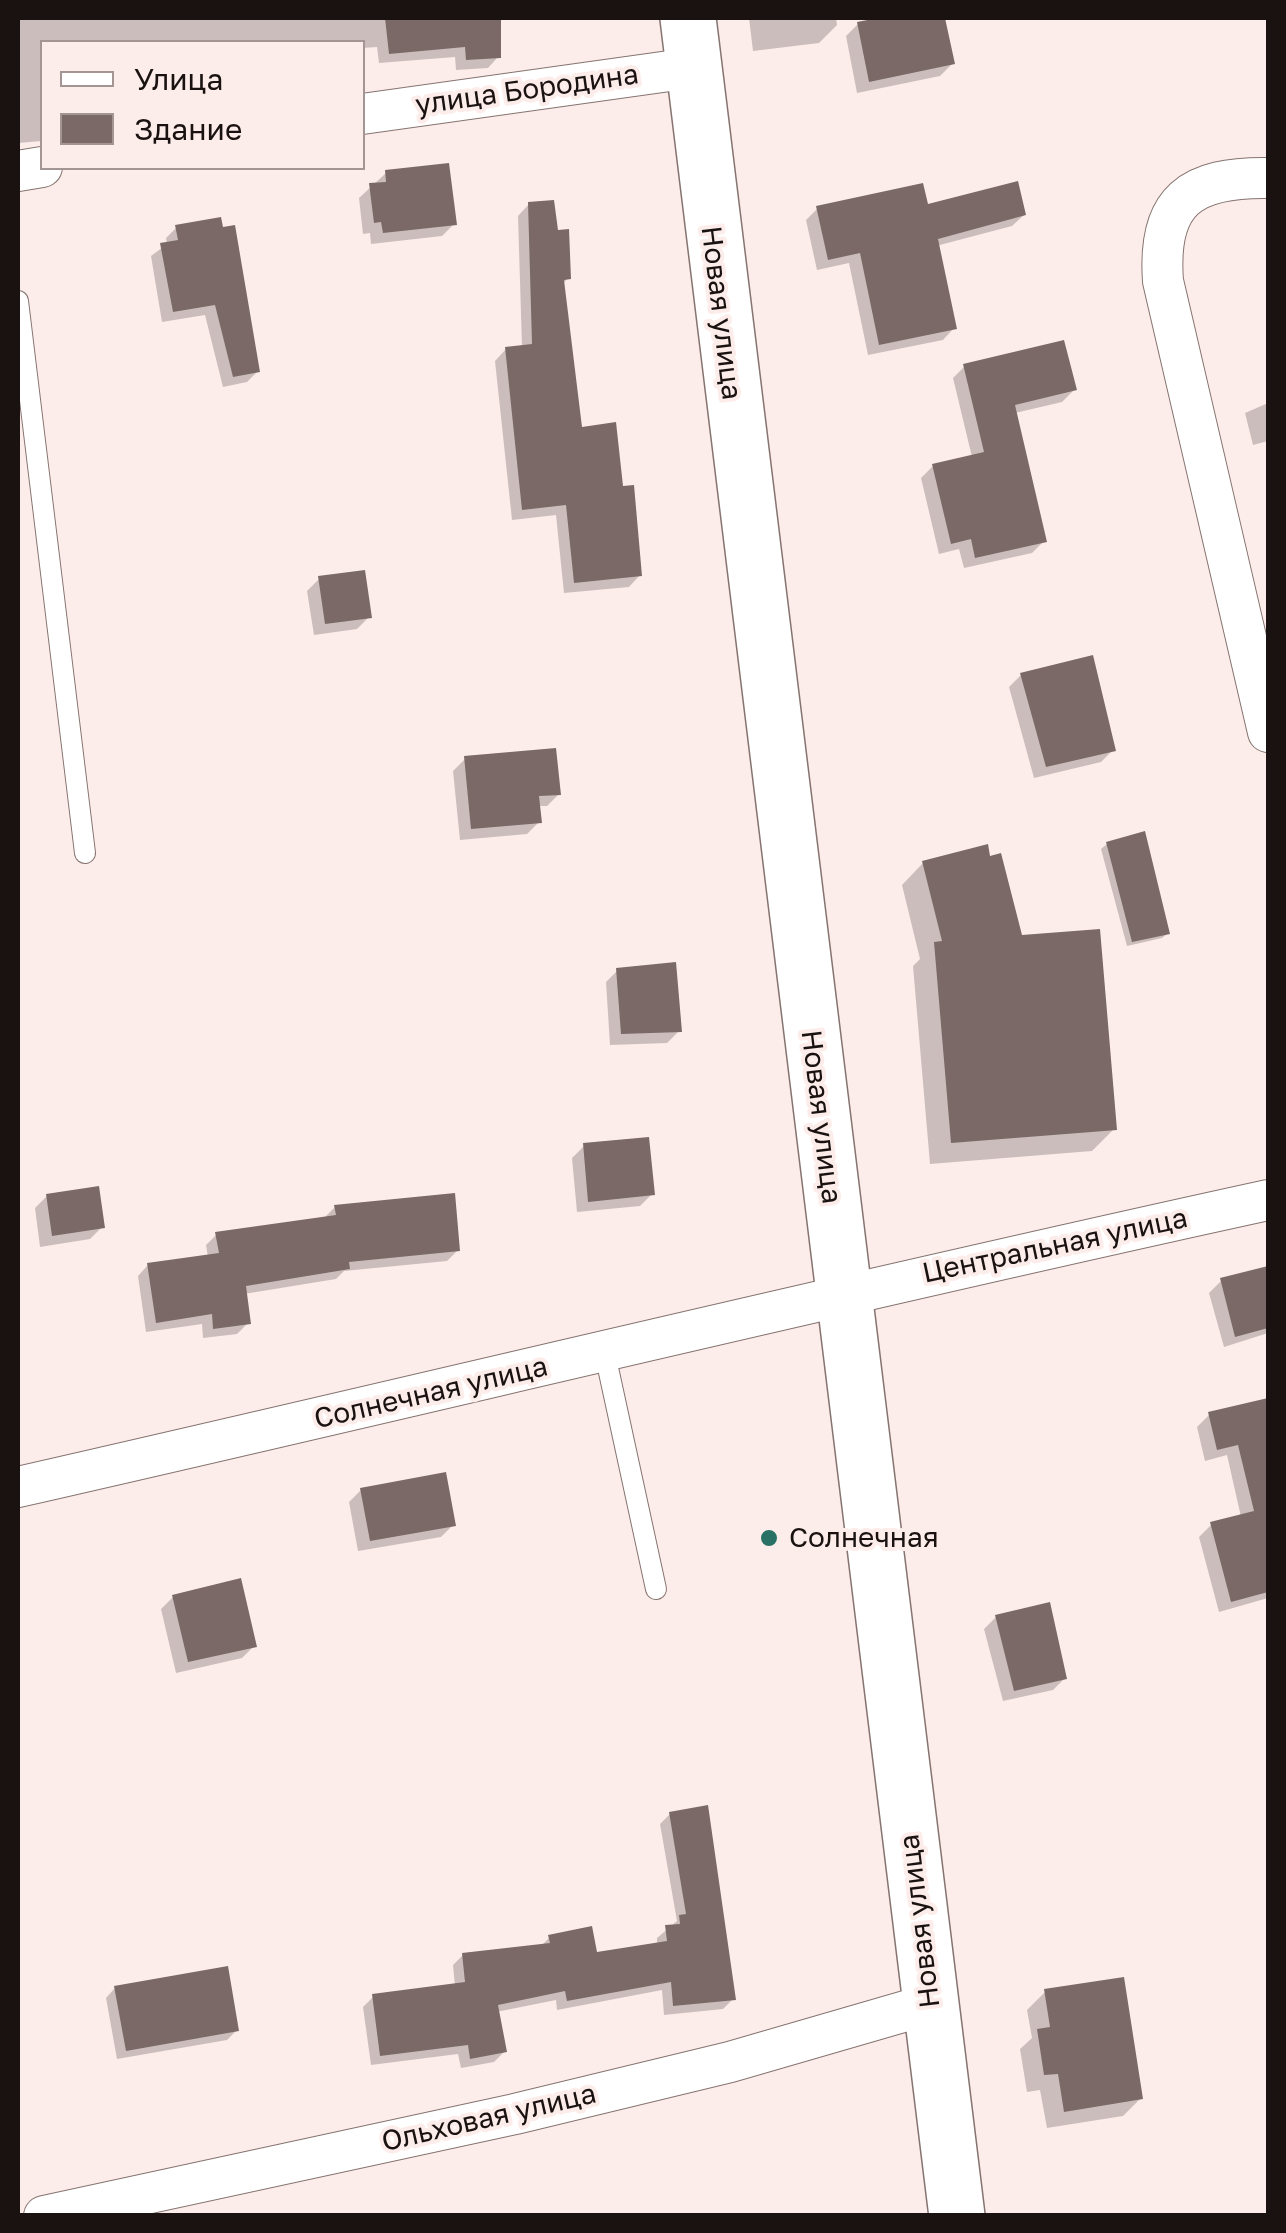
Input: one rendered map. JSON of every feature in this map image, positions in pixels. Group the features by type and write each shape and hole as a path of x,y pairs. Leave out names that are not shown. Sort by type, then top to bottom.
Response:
{"main road":[{"name":"Новая улица","path":"690,43 957,2216"}],"street":[{"name":"улица Бородина","path":"365,113 690,43"},
{"path":"1268,178 1231,178 1189,192 1172,212 1161,253 1164,282 1268,732"},
{"name":"Центральная улица","path":"842,1292 1268,1200"},
{"name":"Солнечная улица","path":"18,1487 606,1354 842,1292"},
{"name":"Ольховая улица","path":"44,2216 533,2110 730,2062 930,2004"}],"lane":[{"path":"18,301 85,853"},
{"path":"606,1354 656,1589"}],"building":[{"path":"385,18 501,18 501,58 466,60 465,47 389,54"},
{"path":"878,18 945,18 955,64 869,82 857,22"},
{"path":"449,163 457,225 383,233 381,222 374,223 369,183 386,182 385,170"},
{"path":"1018,181 1026,215 938,239 957,329 879,345 860,253 828,260 816,206 923,183 928,204"},
{"path":"554,200 558,230 569,229 571,279 564,280 582,427 616,422 623,486 634,485 642,576 574,583 566,505 522,510 505,347 532,344 528,202"},
{"path":"221,217 223,227 235,225 260,372 233,377 215,305 173,312 160,243 178,240 175,225"},
{"path":"1064,340 1077,390 1015,405 1047,542 975,558 971,539 951,544 932,464 984,452 963,364"},
{"path":"365,570 372,618 325,624 318,576"},
{"path":"1093,655 1116,751 1046,767 1020,673"},
{"path":"556,748 561,795 539,796 542,823 471,829 464,756"},
{"path":"1145,831 1170,934 1132,942 1106,842"},
{"path":"988,844 990,856 1001,853 1022,935 1100,929 1117,1130 951,1143 934,942 942,941 922,861"},
{"path":"676,962 682,1032 621,1034 616,968"},
{"path":"649,1137 655,1195 588,1202 583,1143"},
{"path":"99,1186 105,1228 52,1236 46,1194"},
{"path":"455,1193 460,1251 349,1262 350,1269 246,1286 251,1324 213,1329 212,1314 156,1323 147,1263 219,1253 215,1232 336,1215 334,1205"},
{"path":"1268,1266 1268,1328 1235,1337 1220,1278"},
{"path":"1268,1398 1268,1592 1231,1602 1210,1522 1254,1511 1238,1445 1217,1450 1208,1412"},
{"path":"446,1472 456,1526 370,1541 360,1488"},
{"path":"241,1578 257,1647 188,1662 172,1595"},
{"path":"1050,1602 1067,1679 1014,1691 995,1615"},
{"path":"708,1805 736,2000 673,2006 671,1982 567,2001 565,1991 498,2005 507,2052 470,2059 468,2045 380,2056 372,1994 465,1982 462,1953 550,1943 548,1935 592,1926 597,1952 667,1941 665,1925 680,1924 679,1915 686,1914 669,1812"},
{"path":"228,1966 239,2031 126,2051 114,1986"},
{"path":"1124,1977 1143,2099 1064,2112 1058,2074 1044,2075 1037,2029 1050,2027 1044,1989"}],"place":[{"name":"Солнечная","path":"769,1538"}]}
